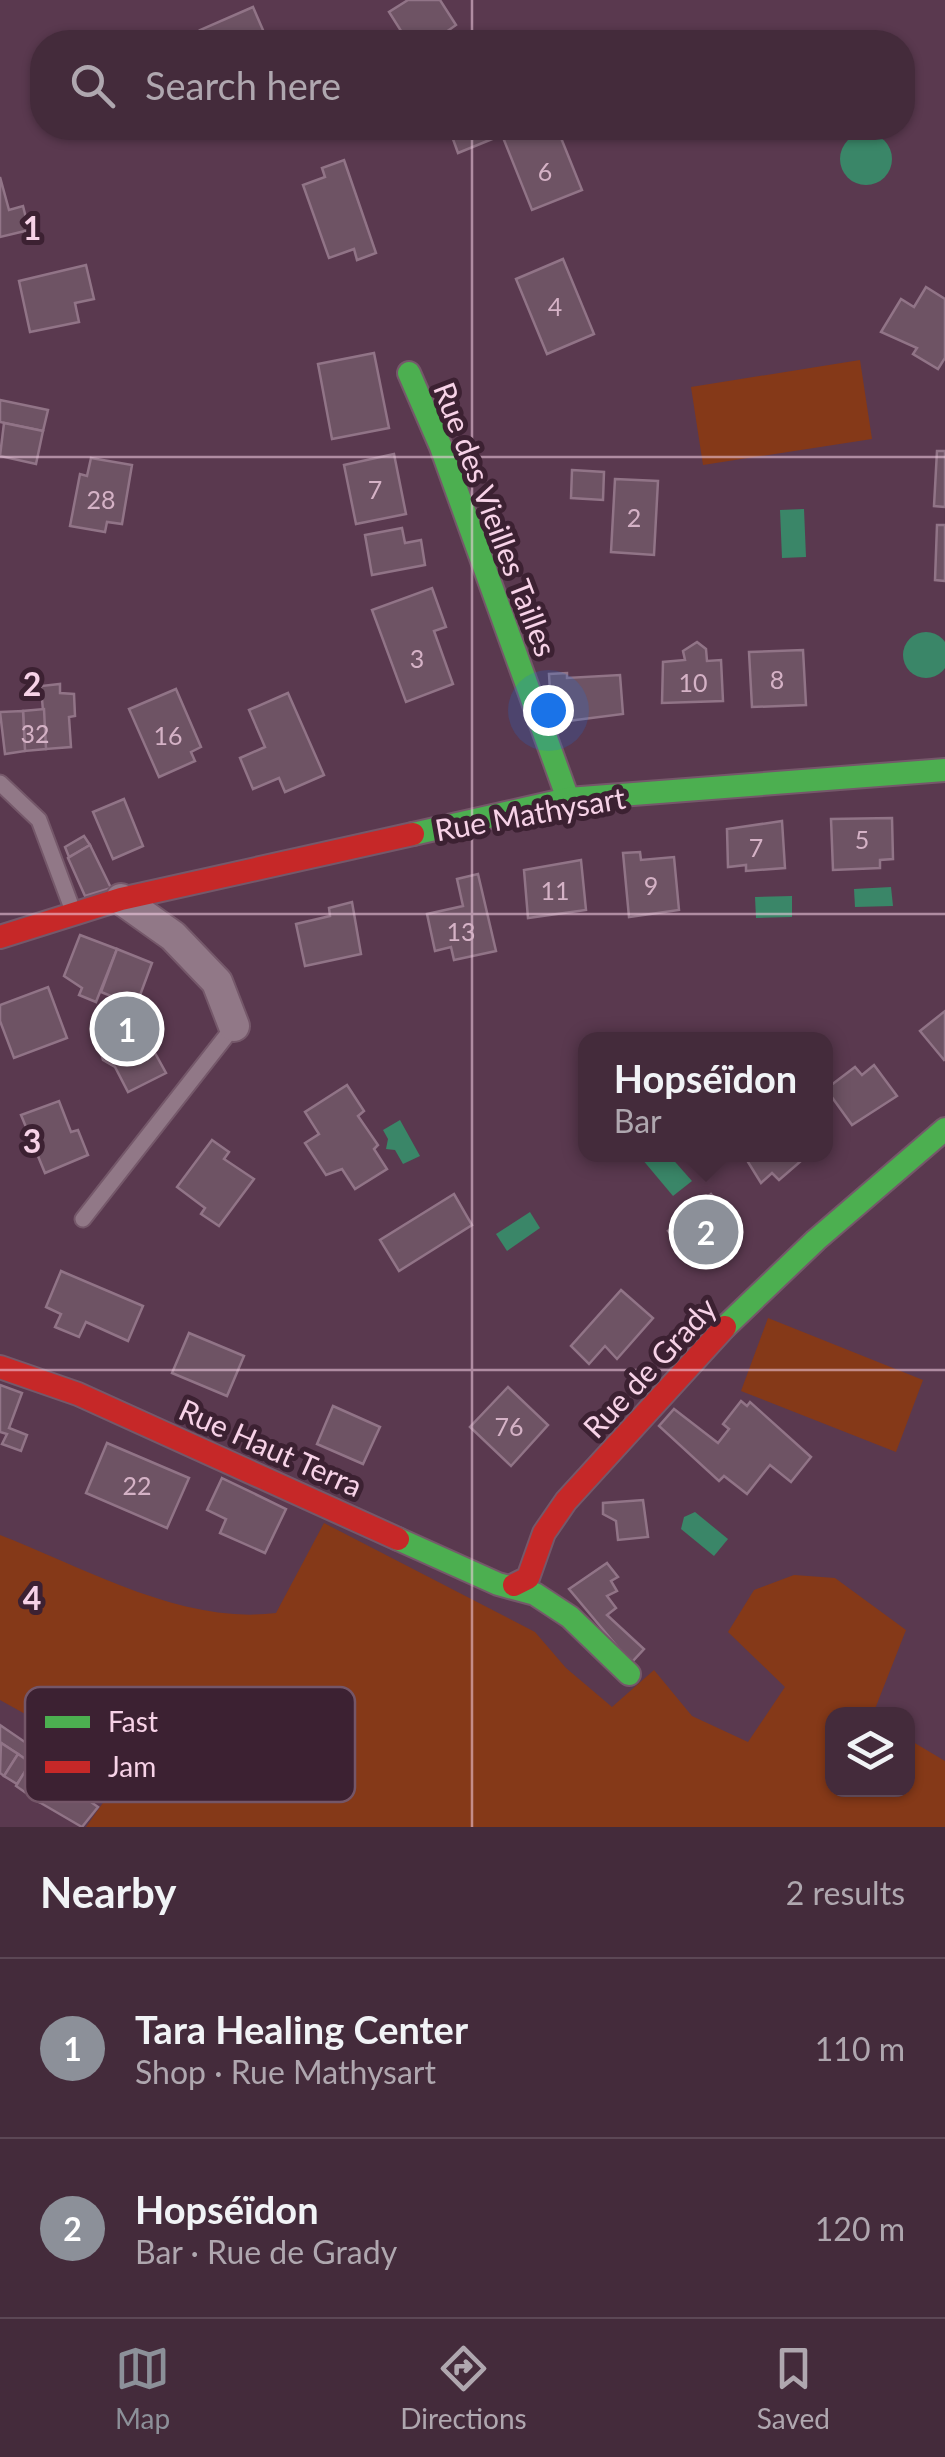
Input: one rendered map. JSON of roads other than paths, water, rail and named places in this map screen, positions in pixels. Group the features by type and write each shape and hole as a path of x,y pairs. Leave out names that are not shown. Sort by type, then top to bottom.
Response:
{"street":[{"name":"Rue des Vieilles Tailles","path":"409,373 441,447 568,800"},
{"name":"Rue Mathysart","path":"0,937 121,899 568,800 798,778 945,770"},
{"path":"121,899 173,936 217,982 234,1026"},
{"name":"Rue de Grady","path":"514,1585 528,1578 544,1533 566,1500 710,1343 816,1240 945,1129"},
{"name":"Rue Haut Terra","path":"0,1368 78,1394 498,1584 514,1585 554,1605 629,1674"}],"lane":[{"path":"0,783 40,820 74,914"},
{"path":"83,1219 234,1026"}],"place":[{"name":"Tara Healing Center","path":"127,1029"},
{"name":"Hopséïdon","path":"706,1232"}]}
